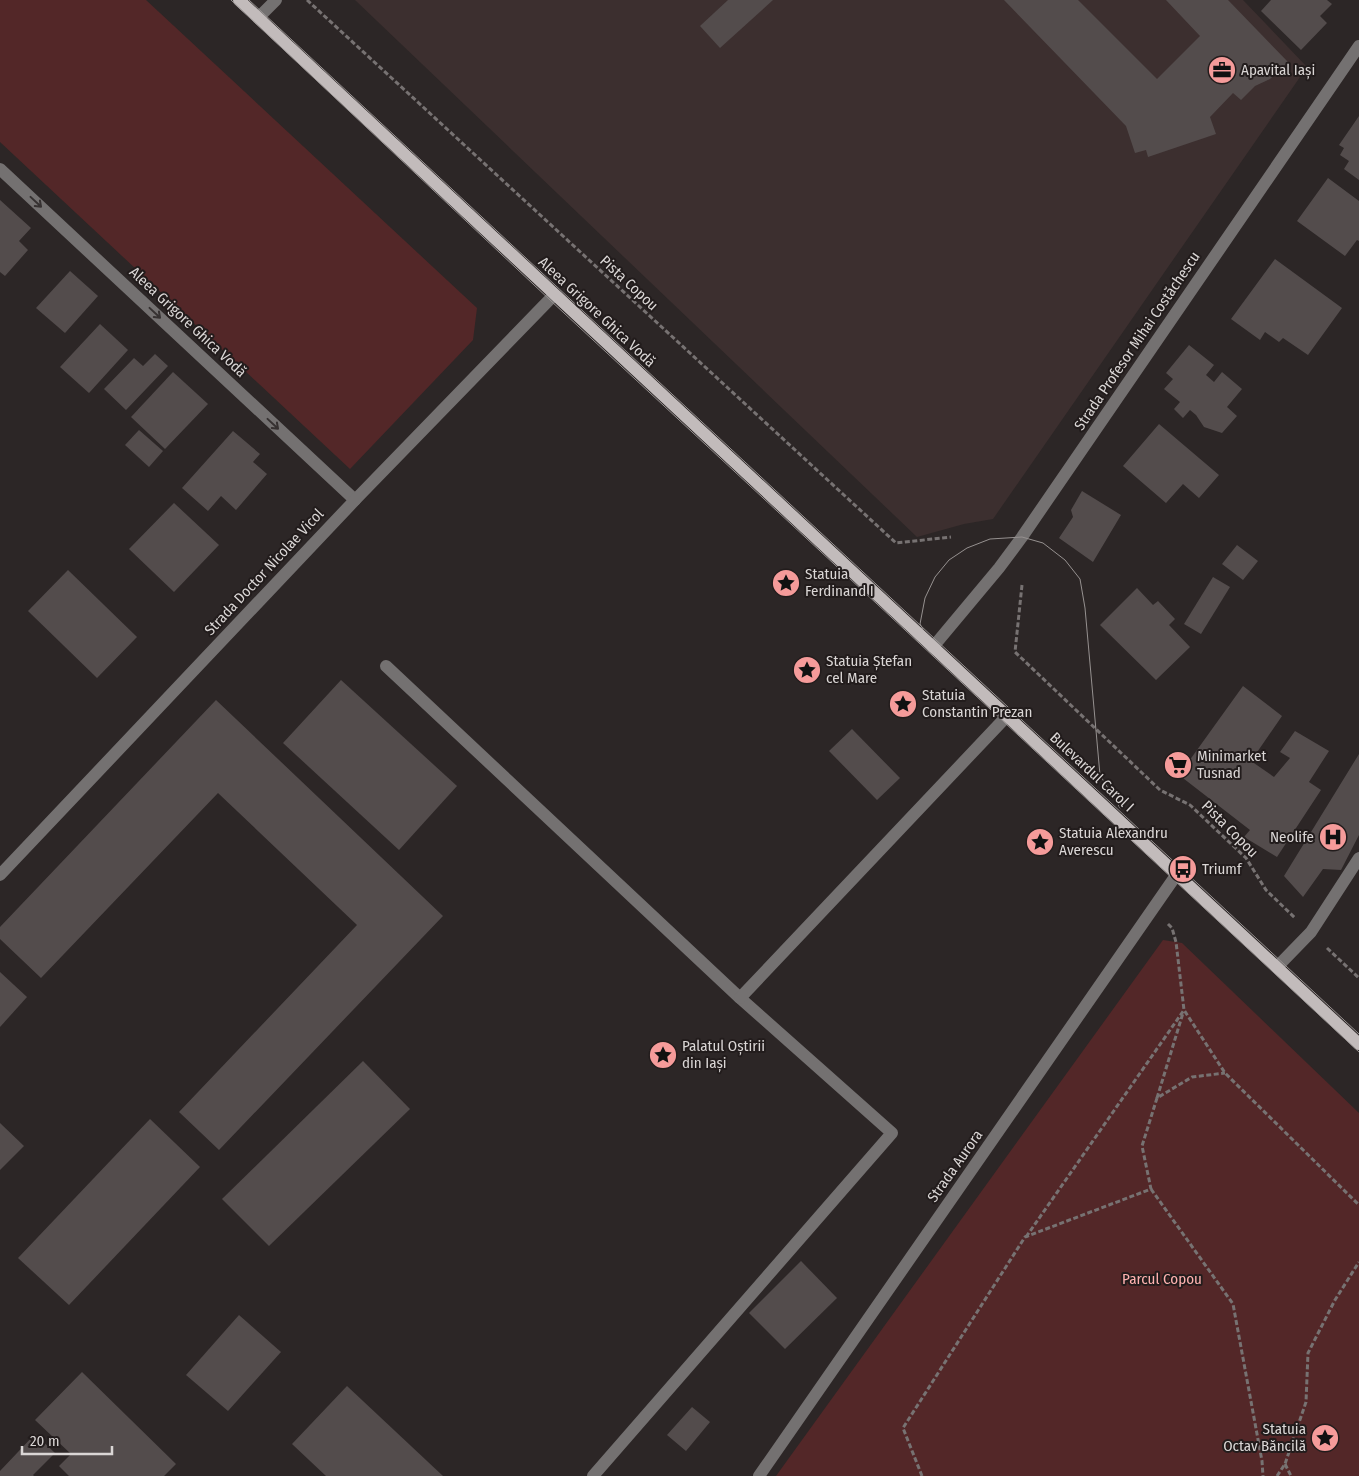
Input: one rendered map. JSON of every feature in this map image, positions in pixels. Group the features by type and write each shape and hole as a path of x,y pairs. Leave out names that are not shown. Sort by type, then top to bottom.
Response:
{"main road":[{"name":"Aleea Grigore Ghica Vodă","path":"239,0 933,647"},
{"name":"Bulevardul Carol I","path":"933,647 1359,1044"}],"street":[{"path":"258,18 276,0"},
{"name":"Strada Profesor Mihai Costăchescu","path":"933,647 1022,538 1359,46"},
{"name":"Aleea Grigore Ghica Vodă","path":"0,169 355,500"},
{"name":"Strada Doctor Nicolae Vicol","path":"0,874 355,500 554,295"},
{"path":"386,666 740,998 892,1133 593,1476"},
{"path":"740,998 1007,716"},
{"path":"1277,967 1311,932 1359,858"},
{"name":"Strada Aurora","path":"759,1476 1177,874"}],"path":[{"name":"Pista Copou","path":"308,0 896,543 951,537"},
{"name":"Pista Copou","path":"1022,584 1015,652 1160,790 1190,806 1246,858 1266,890 1359,978"},
{"path":"1151,911 1172,928 1176,942 1184,1010 1142,1146 1151,1189 1233,1304 1262,1461 1263,1476"},
{"path":"1184,1010 1225,1073 1359,1205"},
{"path":"922,1476 903,1428 1025,1237 1184,1010"},
{"path":"1157,1098 1192,1077 1225,1073"},
{"path":"1025,1237 1151,1189"},
{"path":"1277,1476 1285,1464 1306,1402 1308,1353 1335,1300 1359,1262"},
{"path":"1285,1464 1290,1476"}],"shaded area":[{"path":"355,0 1243,0 1307,67 993,519 964,524 917,537"}],"green space":[{"path":"0,0 146,0 477,308 473,340 350,469 0,142"},
{"name":"Parcul Copou","path":"1163,940 1182,943 1359,1113 1359,1476 776,1476"}],"building":[{"path":"728,0 773,0 720,48 700,26"},
{"name":"Apavital Iași","path":"1004,0 1078,0 1157,79 1200,36 1166,0 1228,0 1288,62 1270,79 1255,86 1241,100 1233,93 1210,117 1216,134 1148,157 1146,150 1135,153 1126,126"},
{"path":"1271,0 1327,0 1332,4 1320,16 1327,23 1301,50 1261,11"},
{"path":"1359,116 1359,180 1344,169 1349,161 1340,155 1344,148 1339,145"},
{"path":"1328,178 1359,201 1359,241 1357,240 1345,256 1297,221"},
{"path":"0,200 31,228 19,241 28,250 5,276 0,272"},
{"path":"1275,259 1342,308 1308,355 1283,338 1279,342 1265,332 1260,340 1231,319"},
{"path":"70,271 98,296 65,333 36,308"},
{"path":"100,324 128,350 89,393 60,367"},
{"path":"1189,345 1214,365 1206,375 1214,382 1222,372 1242,389 1227,407 1237,416 1222,433 1204,427 1190,410 1183,418 1174,409 1180,402 1164,389 1173,379 1166,373"},
{"path":"155,354 168,366 126,410 104,389 134,358 143,366"},
{"path":"173,372 208,404 165,449 131,417"},
{"path":"1159,424 1219,475 1199,498 1183,484 1166,503 1123,466"},
{"path":"139,430 163,451 149,467 125,445"},
{"path":"233,431 260,454 253,462 267,474 236,510 221,496 208,511 182,488"},
{"path":"1082,491 1121,515 1093,562 1059,538 1073,517 1071,510"},
{"path":"174,503 219,545 174,592 129,549"},
{"path":"1237,545 1258,561 1243,580 1222,564"},
{"path":"68,570 137,637 97,678 28,611"},
{"path":"1213,577 1230,587 1201,634 1184,624"},
{"path":"1137,588 1153,605 1158,601 1175,619 1169,625 1190,647 1156,680 1100,625"},
{"path":"341,680 457,786 399,850 283,743"},
{"path":"1243,686 1282,716 1251,761 1274,777 1290,758 1280,752 1295,731 1329,751 1309,782 1321,790 1277,857 1244,837 1250,830 1179,775"},
{"path":"216,700 443,916 219,1150 179,1112 357,925 218,793 41,978 0,939 0,927"},
{"path":"852,729 900,778 877,800 829,751"},
{"path":"1359,754 1359,835 1341,870 1323,869 1303,897 1284,876"},
{"path":"0,972 27,997 0,1027"},
{"path":"363,1061 410,1109 269,1246 222,1199"},
{"path":"150,1119 200,1167 69,1305 18,1258"},
{"path":"0,1123 24,1146 0,1170"},
{"path":"801,1261 837,1298 785,1349 749,1313"},
{"path":"239,1315 281,1352 228,1411 186,1375"},
{"path":"82,1372 176,1464 164,1476 69,1476 59,1466 71,1454 35,1420"},
{"path":"347,1386 443,1476 326,1476 292,1444"},
{"path":"692,1407 710,1422 686,1451 667,1435"},
{"path":"35,1434 55,1453 34,1476 0,1476 0,1471"}],"tram line":[{"path":"231,0 550,300 1359,1052"},
{"path":"249,0 1359,1034"},
{"path":"923,629 920,624 925,598 935,577 949,560 967,548 990,539 1022,537 1043,543 1065,560 1080,579 1085,608 1100,775 1120,808"}],"place":[{"name":"Apavital Iași","path":"1222,70"},
{"name":"Statuia Ferdinand I","path":"786,583"},
{"name":"Statuia Ștefan cel Mare","path":"807,670"},
{"name":"Statuia Constantin Prezan","path":"903,704"},
{"name":"Minimarket Tusnad","path":"1178,765"},
{"name":"Neolife","path":"1333,837"},
{"name":"Statuia Alexandru Averescu","path":"1040,842"},
{"name":"Triumf","path":"1183,869"},
{"name":"Palatul Oștirii din Iași","path":"663,1055"},
{"name":"Statuia Octav Băncilă","path":"1325,1438"}]}
